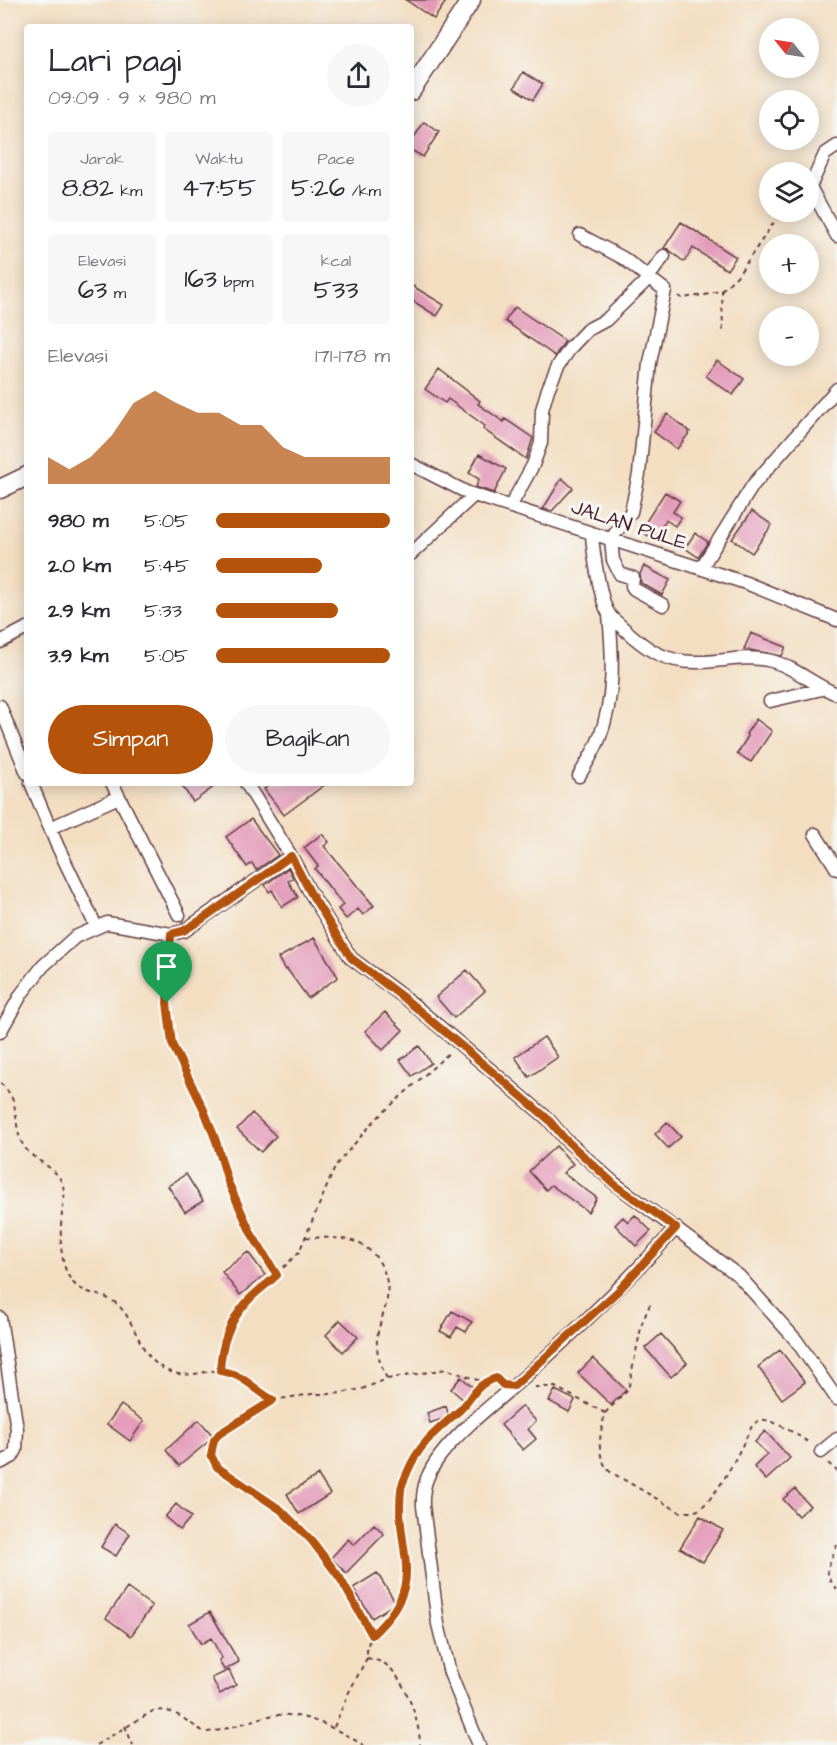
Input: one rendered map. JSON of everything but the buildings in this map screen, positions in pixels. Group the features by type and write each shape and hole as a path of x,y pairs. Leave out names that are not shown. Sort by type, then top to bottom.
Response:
{"main road":[{"path":"414,86 471,0"},
{"path":"0,489 24,477"}],"street":[{"path":"837,146 825,154 810,187 837,236"},
{"path":"580,236 623,258 665,290 650,363 639,474 631,512 611,539 613,560 620,574 633,578 634,589 663,605"},
{"path":"510,507 533,465 541,442 542,410 558,366 587,330 606,320 648,277 664,256"},
{"path":"701,568 753,485 837,389"},
{"name":"JALAN PULE","path":"414,465 474,495 746,583 837,620"},
{"path":"414,551 474,495"},
{"path":"579,776 599,739 611,699 614,669 609,615 592,534"},
{"path":"609,615 648,650 670,659 698,662 752,658 768,660 837,694"},
{"path":"0,642 24,630"},
{"path":"770,701 822,688"},
{"path":"0,706 24,766"},
{"path":"32,786 93,920"},
{"path":"114,786 179,915"},
{"path":"248,786 351,958 409,1002 548,1119 565,1139 614,1184 739,1276 796,1340 837,1399"},
{"path":"50,828 119,797"},
{"path":"815,834 837,869"},
{"path":"0,1032 29,984 43,966 75,937 107,923 171,934 183,931 291,856"},
{"path":"479,1745 450,1673 438,1624 423,1491 428,1475 441,1455 619,1290 676,1228"},
{"path":"0,1318 17,1429 16,1450 12,1457 0,1463"},
{"path":"821,1452 837,1439"}],"path":[{"path":"665,290 682,298 722,290 738,275 774,222"},
{"path":"722,290 723,334"},
{"path":"171,934 167,1003 172,1044 204,1110 228,1182 251,1233 277,1275"},
{"path":"220,1371 221,1354 228,1329 246,1303 298,1252 336,1165 376,1119 459,1044"},
{"path":"0,1083 9,1091 14,1101 20,1138 25,1147 57,1174 64,1187 60,1234 63,1256 70,1278 80,1290 109,1298 119,1306 150,1358 165,1369 178,1375 191,1376 220,1371 234,1372 273,1400"},
{"path":"306,1237 349,1240 365,1246 379,1259 387,1277 388,1298 377,1338 377,1357 387,1379"},
{"path":"651,1302 642,1323 628,1390 605,1413 600,1442 602,1462 609,1470 680,1512 692,1512 702,1508 732,1465 752,1426 761,1420 770,1421 792,1432 821,1452 837,1471"},
{"path":"372,1635 340,1578 312,1541 281,1510 217,1467 211,1455 214,1440 219,1434 273,1400 362,1389 387,1379 446,1369 483,1382"},
{"path":"334,1727 367,1658 367,1647 372,1635 397,1607 406,1582 407,1558 401,1524 401,1488 415,1454 439,1428 466,1405 483,1382 496,1378 503,1385 555,1387 605,1413"},
{"path":"837,1545 826,1570 837,1589"},
{"path":"367,1658 381,1661 389,1667 406,1693 420,1732 420,1745"},
{"path":"96,1745 125,1726 153,1711 163,1709 186,1718 205,1732 237,1726 267,1716 297,1716 334,1727 363,1745"},
{"path":"125,1726 133,1745"}],"route":[{"path":"291,856 310,892 351,958 409,1002 548,1119 565,1139 614,1184 676,1228 619,1290 514,1386 503,1385 496,1378 483,1382 466,1405 439,1428 415,1454 401,1488 401,1524 407,1558 406,1582 397,1607 372,1635 340,1578 312,1541 281,1510 217,1467 211,1455 214,1440 219,1434 273,1400 234,1372 220,1371 221,1354 228,1329 246,1303 277,1275 251,1233 228,1182 204,1110 172,1044 167,1003 171,934 183,931 201,920 291,856"}]}
